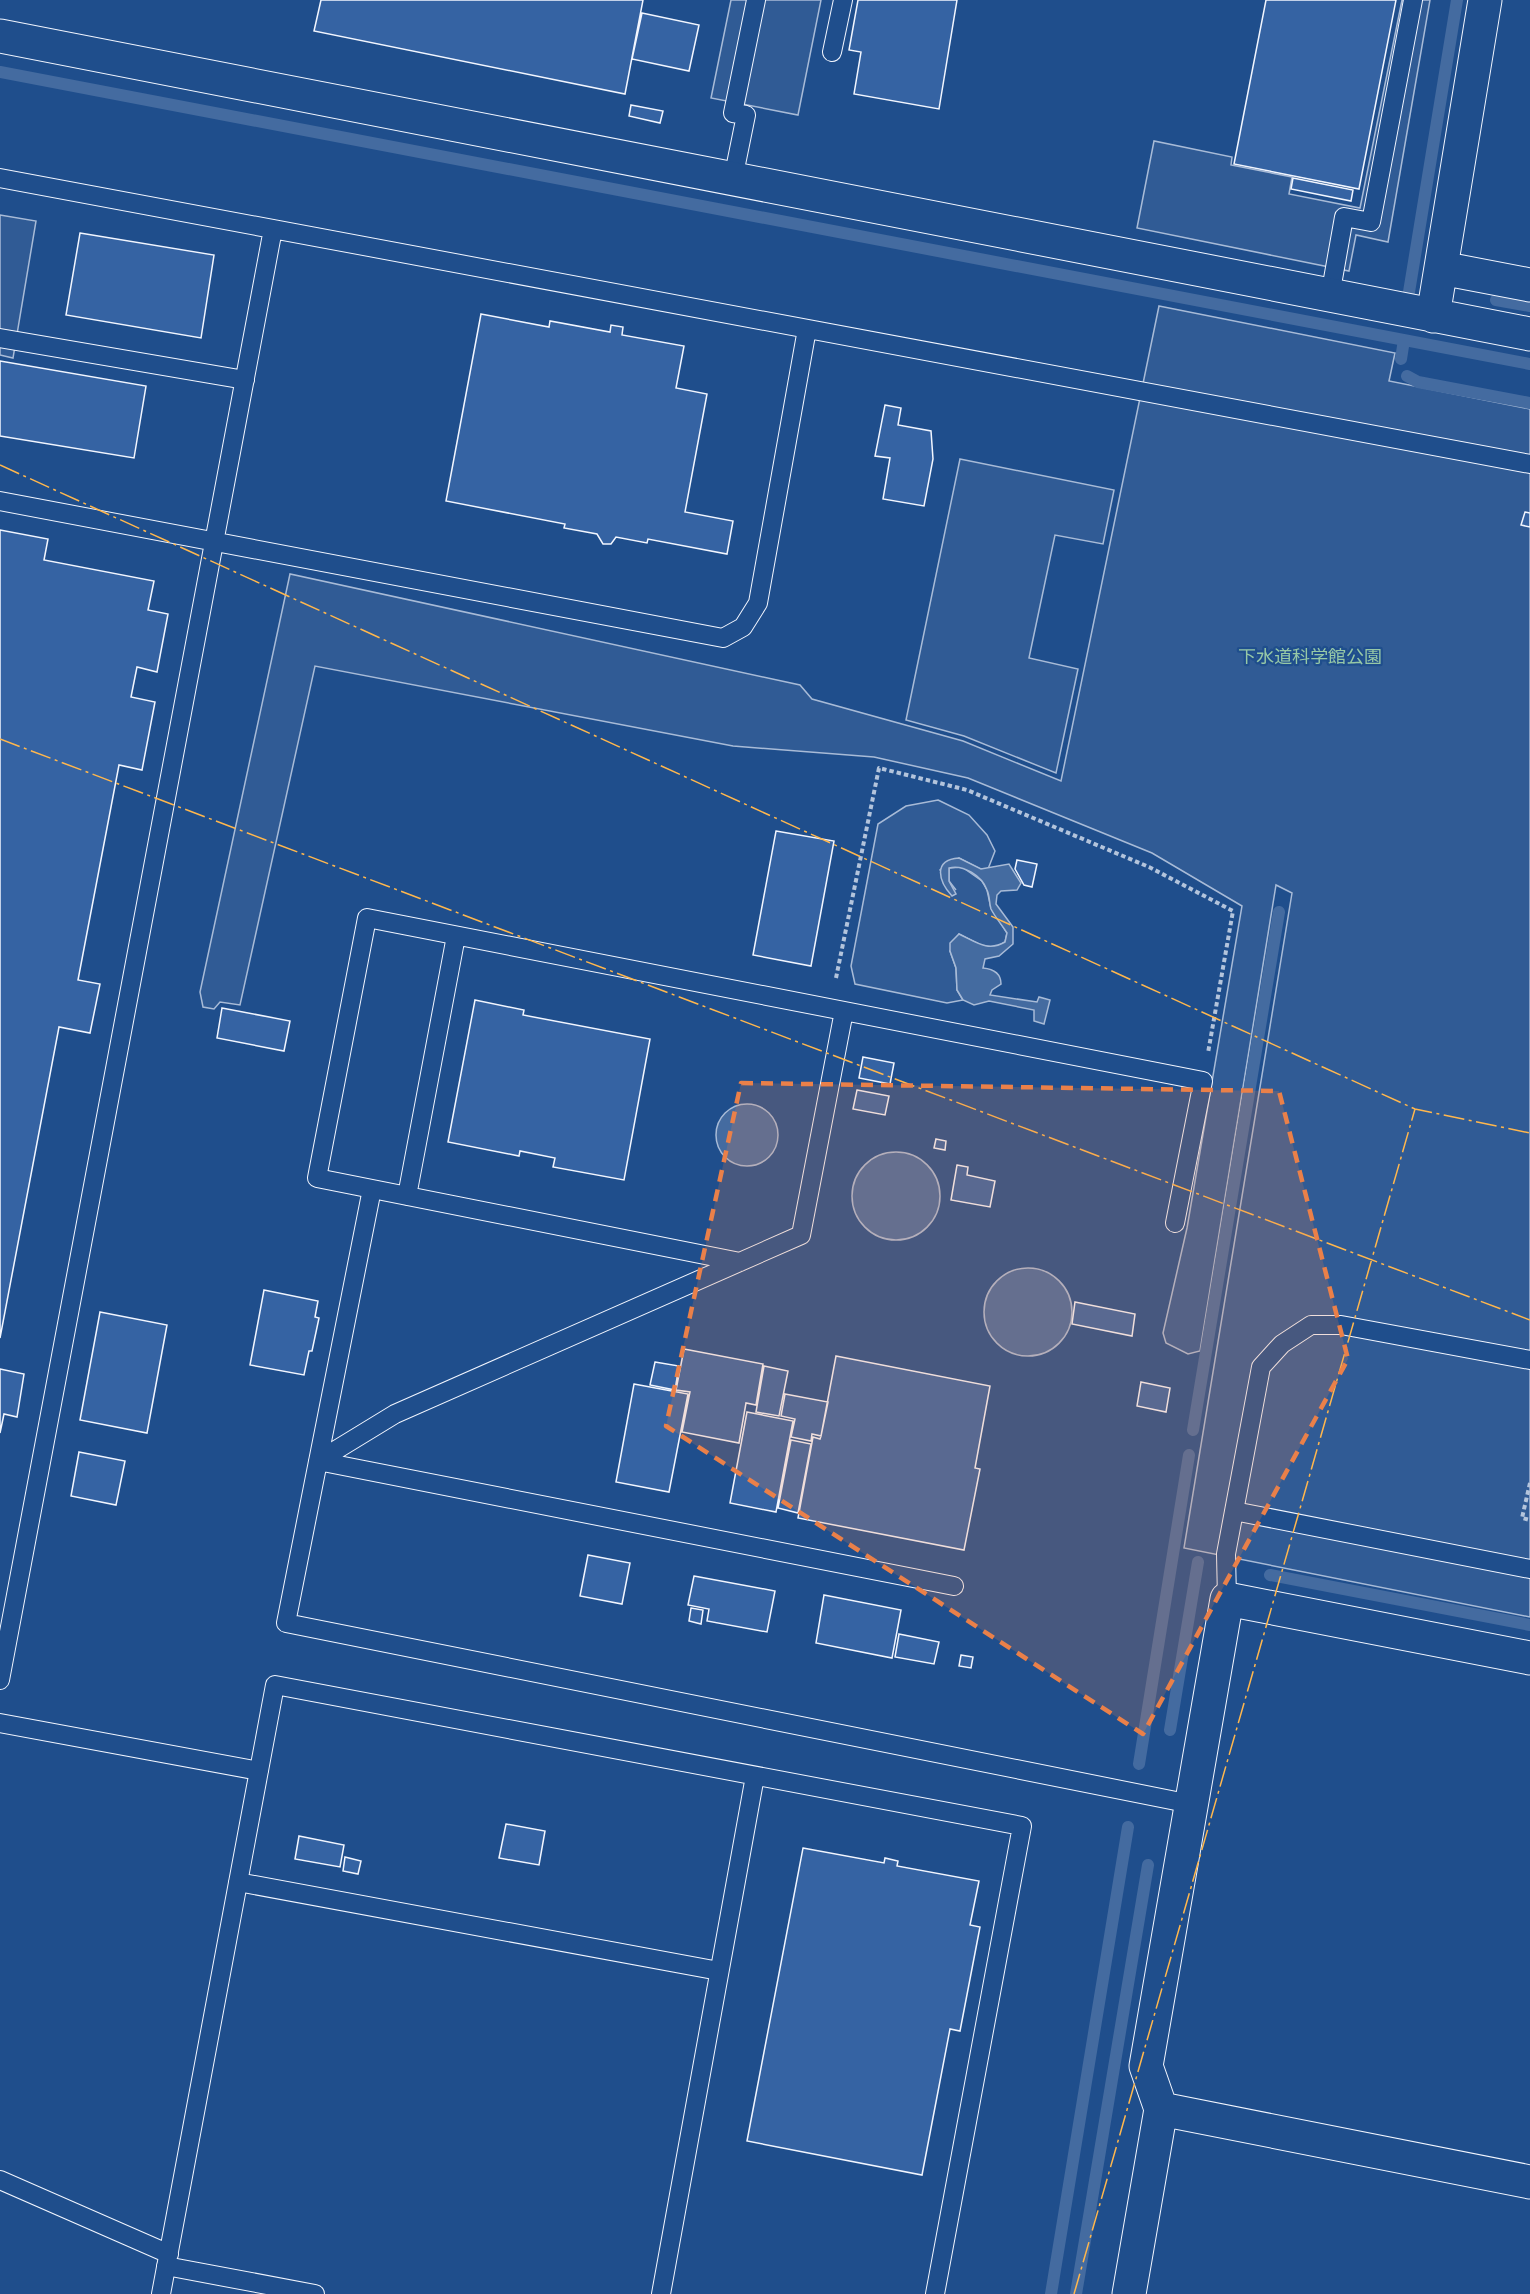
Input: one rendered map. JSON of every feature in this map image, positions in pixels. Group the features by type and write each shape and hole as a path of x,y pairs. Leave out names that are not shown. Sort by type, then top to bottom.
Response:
{"street":[{"path":"1433,316 1485,0"},
{"path":"0,36 1530,334"},
{"path":"1441,268 1530,285"},
{"path":"1129,2294 1161,2109 1146,2066 1227,1599 1530,1658"},
{"path":"1161,2109 1530,2181"}],"lane":[{"path":"733,179 746,116 733,113 756,0"},
{"path":"832,52 843,0"},
{"path":"1330,296 1344,217 1371,222 1413,0"},
{"path":"0,178 1530,464"},
{"path":"0,1680 273,229"},
{"path":"0,501 723,638 743,627 758,603 807,329"},
{"path":"0,338 244,380"},
{"path":"740,1262 317,1178 367,918 1203,1081 1175,1223"},
{"path":"407,1196 456,936"},
{"path":"318,1461 395,1414 801,1236 837,1010"},
{"path":"372,1189 286,1623 1191,1804"},
{"path":"1227,1599 1226,1554 1261,1367 1282,1344 1311,1325 1341,1325 1530,1360"},
{"path":"318,1461 954,1586"},
{"path":"1234,1511 1530,1569"},
{"path":"161,2294 274,1685 1022,1826 935,2294"},
{"path":"0,1723 259,1771"},
{"path":"661,2294 755,1776"},
{"path":"238,1881 719,1971"},
{"path":"0,2180 168,2260 315,2294"}],"path":[{"path":"837,1010 879,768 968,790 1149,867 1233,911 1203,1081"},
{"path":"1530,1484 1522,1518 1530,1520"}],"highlighted area":[{"path":"741,1083 1279,1091 1348,1359 1143,1734 666,1426"}],"shaded area":[{"path":"731,0 821,0 798,115 711,98"},
{"path":"1402,0 1430,0 1388,242 1356,235 1349,271 1137,228 1154,141 1232,157 1231,165 1292,177 1289,194 1360,208"},
{"path":"0,215 36,221 13,358 0,355"},
{"name":"下水道科学館公園","path":"1159,306 1395,353 1389,381 1530,409 1530,1617 1184,1548 1292,893 1276,885 1200,1351 1188,1354 1166,1343 1163,1333 1187,1228 1242,906 1152,853 968,778 874,757 733,746 315,666 240,1005 220,1002 214,1009 203,1007 200,992 290,574 800,685 812,699 963,741 1061,781"},
{"path":"960,459 1114,490 1103,544 1055,535 1029,658 1078,669 1056,773 964,736 906,720"},
{"path":"938,800 969,815 987,835 995,851 988,869 980,869 959,858 940,870 956,890 949,881 949,868 962,867 982,881 987,890 991,908 1007,933 1005,942 995,948 983,946 959,934 950,951 956,968 957,990 963,1000 947,1003 855,984 851,966 878,824 906,806"},
{"path":"959,858 981,869 1009,864 1021,883 1017,890 1001,891 997,895 996,904 1013,927 1013,944 999,956 985,959 983,968 996,972 1001,980 1001,984 992,990 990,995 1037,1002 1039,997 1050,1000 1044,1024 1034,1021 1034,1010 989,1001 974,1005 963,1000 957,990 956,968 950,951 950,943 959,934 982,945 999,945 1005,942 1007,933 991,909 985,885 971,872 960,868 949,868 949,881 956,894 952,896 947,890 941,878 941,867 950,860"},
{"path":"741,1104 753,1104 769,1113 776,1123 778,1135 776,1147 769,1157 753,1166 741,1166 730,1161 721,1152 716,1141 716,1129 721,1118 730,1109"},
{"path":"896,1152 913,1156 927,1165 936,1179 940,1196 936,1213 927,1227 913,1236 896,1240 879,1236 865,1227 856,1213 852,1196 856,1179 865,1165 879,1156"},
{"path":"1028,1268 1045,1272 1059,1281 1068,1295 1072,1312 1068,1329 1059,1343 1045,1352 1028,1356 1011,1352 997,1343 988,1329 984,1312 988,1295 997,1281 1011,1272"}],"building":[{"path":"321,0 643,0 625,94 314,31"},
{"path":"858,0 957,0 939,109 854,94 861,52 849,50"},
{"path":"1266,0 1396,0 1359,189 1234,164"},
{"path":"642,13 699,25 689,71 632,59"},
{"path":"631,105 663,111 660,123 629,116"},
{"path":"1293,178 1353,190 1351,201 1291,189"},
{"path":"80,233 214,255 201,338 66,315"},
{"path":"481,314 549,327 550,321 610,332 611,325 623,327 622,335 684,346 676,388 707,394 685,512 733,521 727,554 648,539 647,543 616,537 611,544 603,544 597,534 564,528 565,524 446,501"},
{"path":"0,361 146,386 134,458 0,436"},
{"path":"885,405 901,408 898,425 931,431 933,459 924,506 883,499 890,458 875,456"},
{"path":"1525,512 1530,513 1530,527 1521,525"},
{"path":"0,530 48,539 44,560 154,581 148,610 168,614 157,672 137,667 131,697 155,702 142,770 119,765 78,980 100,984 90,1033 59,1027 0,1338"},
{"path":"776,831 834,841 811,966 753,955"},
{"path":"1017,860 1037,864 1032,887 1024,885 1015,869"},
{"path":"475,1000 524,1010 523,1015 650,1039 624,1180 553,1167 555,1158 520,1151 519,1156 448,1142"},
{"path":"222,1008 290,1021 284,1051 217,1038"},
{"path":"863,1057 894,1063 890,1084 859,1078"},
{"path":"857,1090 889,1096 885,1115 853,1109"},
{"path":"936,1139 946,1141 945,1150 934,1148"},
{"path":"957,1165 968,1167 967,1175 995,1181 990,1207 951,1200"},
{"path":"264,1290 318,1301 315,1317 319,1318 304,1375 250,1365"},
{"path":"1075,1302 1135,1314 1132,1336 1072,1324"},
{"path":"100,1312 167,1325 147,1433 80,1420"},
{"path":"684,1349 763,1364 756,1405 746,1403 739,1443 682,1432 690,1392 676,1390"},
{"path":"836,1356 990,1386 975,1468 980,1469 964,1550 798,1518 813,1437 820,1439 821,1436"},
{"path":"655,1362 679,1366 675,1390 650,1385"},
{"path":"764,1366 788,1371 779,1416 756,1412"},
{"path":"0,1369 24,1374 17,1417 4,1414 0,1433"},
{"path":"1141,1382 1170,1388 1166,1412 1137,1406"},
{"path":"634,1384 688,1394 669,1492 616,1482"},
{"path":"785,1394 828,1402 821,1436 812,1434 811,1441 791,1437 795,1419 781,1416"},
{"path":"747,1412 793,1421 776,1512 730,1503"},
{"path":"791,1440 811,1444 798,1513 778,1508"},
{"path":"79,1452 125,1461 116,1505 71,1496"},
{"path":"588,1555 630,1563 622,1604 580,1596"},
{"path":"694,1576 775,1591 767,1632 707,1621 709,1609 688,1605"},
{"path":"824,1595 901,1610 892,1658 816,1643"},
{"path":"691,1608 703,1610 701,1624 689,1621"},
{"path":"899,1634 939,1642 934,1664 895,1657"},
{"path":"961,1655 973,1657 971,1668 959,1666"},
{"path":"506,1824 545,1831 539,1865 499,1858"},
{"path":"299,1836 344,1845 340,1867 295,1859"},
{"path":"803,1848 884,1863 885,1858 898,1861 897,1866 979,1881 970,1925 980,1927 960,2031 950,2029 922,2175 747,2141"},
{"path":"345,1857 361,1861 358,1874 343,1871"}],"waterway":[{"path":"1409,292 1457,0"},
{"path":"0,72 1530,364"},
{"path":"1496,300 1530,306"},
{"path":"1401,359 1404,340"},
{"path":"1407,376 1418,382 1530,403"},
{"path":"1193,1430 1279,912"},
{"path":"1139,1764 1189,1455"},
{"path":"1170,1730 1198,1562"},
{"path":"1270,1575 1530,1625"},
{"path":"1051,2294 1128,1827"},
{"path":"1076,2294 1148,1865"}],"power":[{"path":"0,465 1415,1109 1530,1133"},
{"path":"0,739 1530,1320"},
{"path":"1074,2294 1415,1109"}]}
